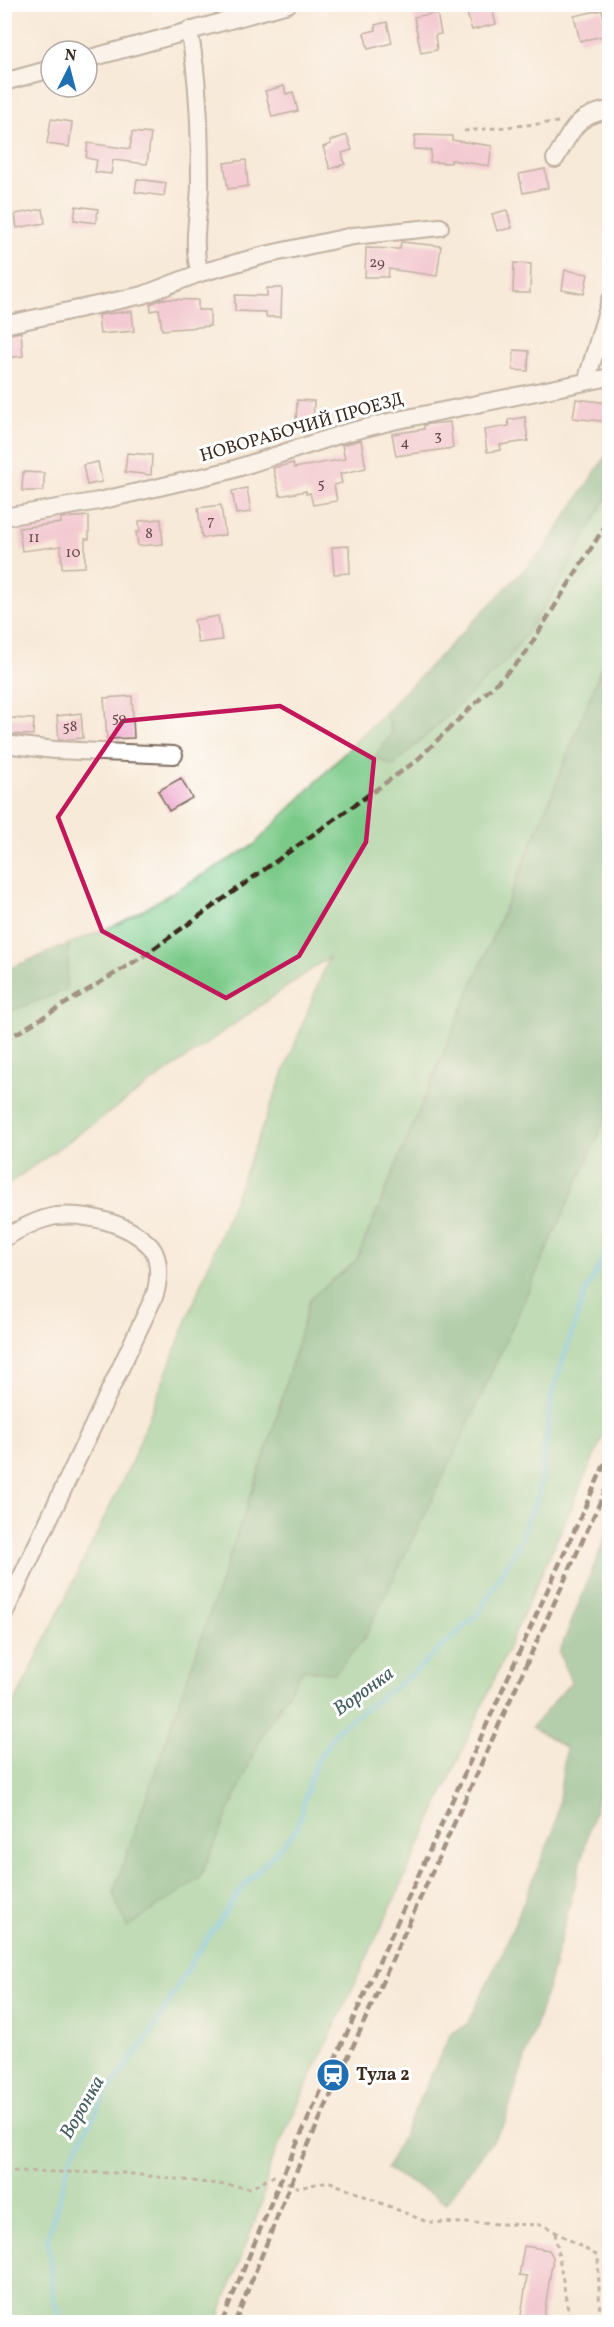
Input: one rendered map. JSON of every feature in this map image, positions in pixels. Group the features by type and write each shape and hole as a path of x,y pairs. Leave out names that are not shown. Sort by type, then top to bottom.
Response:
{"street":[{"path":"99,56 288,4"},
{"path":"189,30 198,82 200,189 195,257 200,273"},
{"path":"4,82 39,72"},
{"path":"555,159 580,120 591,113 609,110"},
{"path":"4,325 143,296 200,273 353,236 440,227"},
{"path":"587,379 609,301"},
{"name":"НОВОРАБОЧИЙ ПРОЕЗД","path":"4,517 99,501 228,471 354,431 587,379 609,377"},
{"path":"4,744 55,750 174,755"},
{"path":"4,1238 23,1227 54,1216 86,1217 113,1222 152,1248 158,1279 154,1297 4,1614"}],"path":[{"path":"464,131 580,120"},
{"path":"4,2171 124,2173 251,2188 274,2176 298,2188 328,2181 428,2222 543,2225 598,2256 600,2322"},
{"path":"555,2233 570,2322"}],"highlighted area":[{"path":"280,706 374,759 366,842 299,956 226,998 102,931 58,817 123,721"}],"green space":[{"path":"609,451 609,493 555,591 509,658 393,766 375,757 392,733 385,712 544,549"},
{"path":"609,493 609,648 548,805 356,1261 310,1299 272,1433 263,1733 303,1669 460,1442 609,1112 609,1423 423,1838 269,2166 263,2199 217,2322 5,2322 4,1725 131,1463 329,957 5,1186 5,1013 66,990 69,944 122,922 254,845 385,712 392,733 509,658 555,591"},
{"path":"609,648 609,1112 460,1442 365,1637 334,1674 303,1669 263,1733 200,1878 127,1927 113,1894 272,1433 310,1299 356,1261 548,805"},
{"path":"69,944 66,990 5,1013 5,970"},
{"path":"609,1528 609,1755 551,1977 504,2125 446,2203 387,2169 450,2035 467,2024 503,1951 555,1827 566,1748 532,1727 571,1682 559,1653"}],"building":[{"path":"491,4 496,24 472,30 466,10"},
{"path":"602,10 608,35 580,41 574,16"},
{"path":"437,13 441,34 435,35 437,50 421,53 414,17"},
{"path":"387,22 392,43 368,49 364,33 376,30 375,25"},
{"path":"284,86 286,94 293,92 298,111 272,117 265,91"},
{"path":"51,119 72,122 69,147 47,144"},
{"path":"132,132 151,134 147,164 113,160 111,174 95,172 97,160 86,158 88,143 130,149"},
{"path":"347,135 352,150 342,153 345,164 330,169 323,147 331,144 330,141"},
{"path":"415,135 452,136 452,140 492,146 489,166 451,160 451,163 430,162 431,150 414,149"},
{"path":"246,160 248,186 228,189 224,163"},
{"path":"545,169 548,188 523,193 519,174"},
{"path":"137,179 166,183 164,196 135,192"},
{"path":"76,206 98,209 96,223 74,220"},
{"path":"43,209 45,223 17,228 15,214"},
{"path":"507,210 512,228 497,231 492,214"},
{"path":"401,242 441,246 437,276 389,269 388,277 365,277 366,248 400,249"},
{"path":"514,263 531,264 530,293 513,293"},
{"path":"565,270 588,274 584,294 562,290"},
{"path":"267,288 282,288 281,317 266,317 266,312 235,311 235,295 267,296"},
{"path":"162,299 198,300 198,310 210,310 210,326 162,330 159,309 151,311 150,304"},
{"path":"132,311 134,331 100,334 98,315"},
{"path":"21,332 23,356 4,358 4,335"},
{"path":"514,350 529,351 528,371 513,370"},
{"path":"576,399 609,403 609,422 573,418"},
{"path":"297,400 314,401 313,425 296,424"},
{"path":"525,417 528,441 500,445 501,450 487,452 484,430 509,426 508,420"},
{"path":"450,422 453,448 396,456 392,434 424,429 424,425"},
{"path":"361,440 366,468 340,474 342,483 334,485 337,501 313,505 310,493 306,494 306,491 280,496 273,468 293,463 294,468 345,459 342,445"},
{"path":"127,453 152,455 151,475 125,472"},
{"path":"98,462 102,482 87,485 83,465"},
{"path":"23,472 44,473 44,491 22,491"},
{"path":"247,488 251,512 236,514 232,491"},
{"path":"221,505 225,535 202,538 198,508"},
{"path":"89,516 89,539 85,539 85,567 62,568 61,546 22,551 19,528 61,523 61,518"},
{"path":"161,519 163,544 138,546 136,532 140,532 139,521"},
{"path":"349,546 350,573 334,574 332,547"},
{"path":"218,616 222,640 198,643 194,620"},
{"path":"132,696 134,738 107,739 104,698"},
{"path":"81,713 83,738 59,740 57,716"},
{"path":"6,718 34,719 33,735 6,734"},
{"path":"181,778 192,798 169,811 158,791"},
{"path":"524,2246 549,2250 553,2257 543,2322 520,2322 527,2277 519,2276"}],"waterway":[{"name":"Воронка","path":"64,2322 54,2303 48,2237 70,2159 108,2090 152,2032 194,1958 242,1888 296,1830 315,1764 339,1728 410,1676 478,1614 518,1545 539,1492 553,1391 585,1293 606,1253 610,1235"}],"railway":[{"path":"4,1041 142,957 416,761 523,657 610,518"},
{"path":"222,2322 280,2181 610,1452"},
{"path":"235,2322 290,2185 610,1480"}],"place":[{"name":"Тула 2","path":"333,2075"}]}
